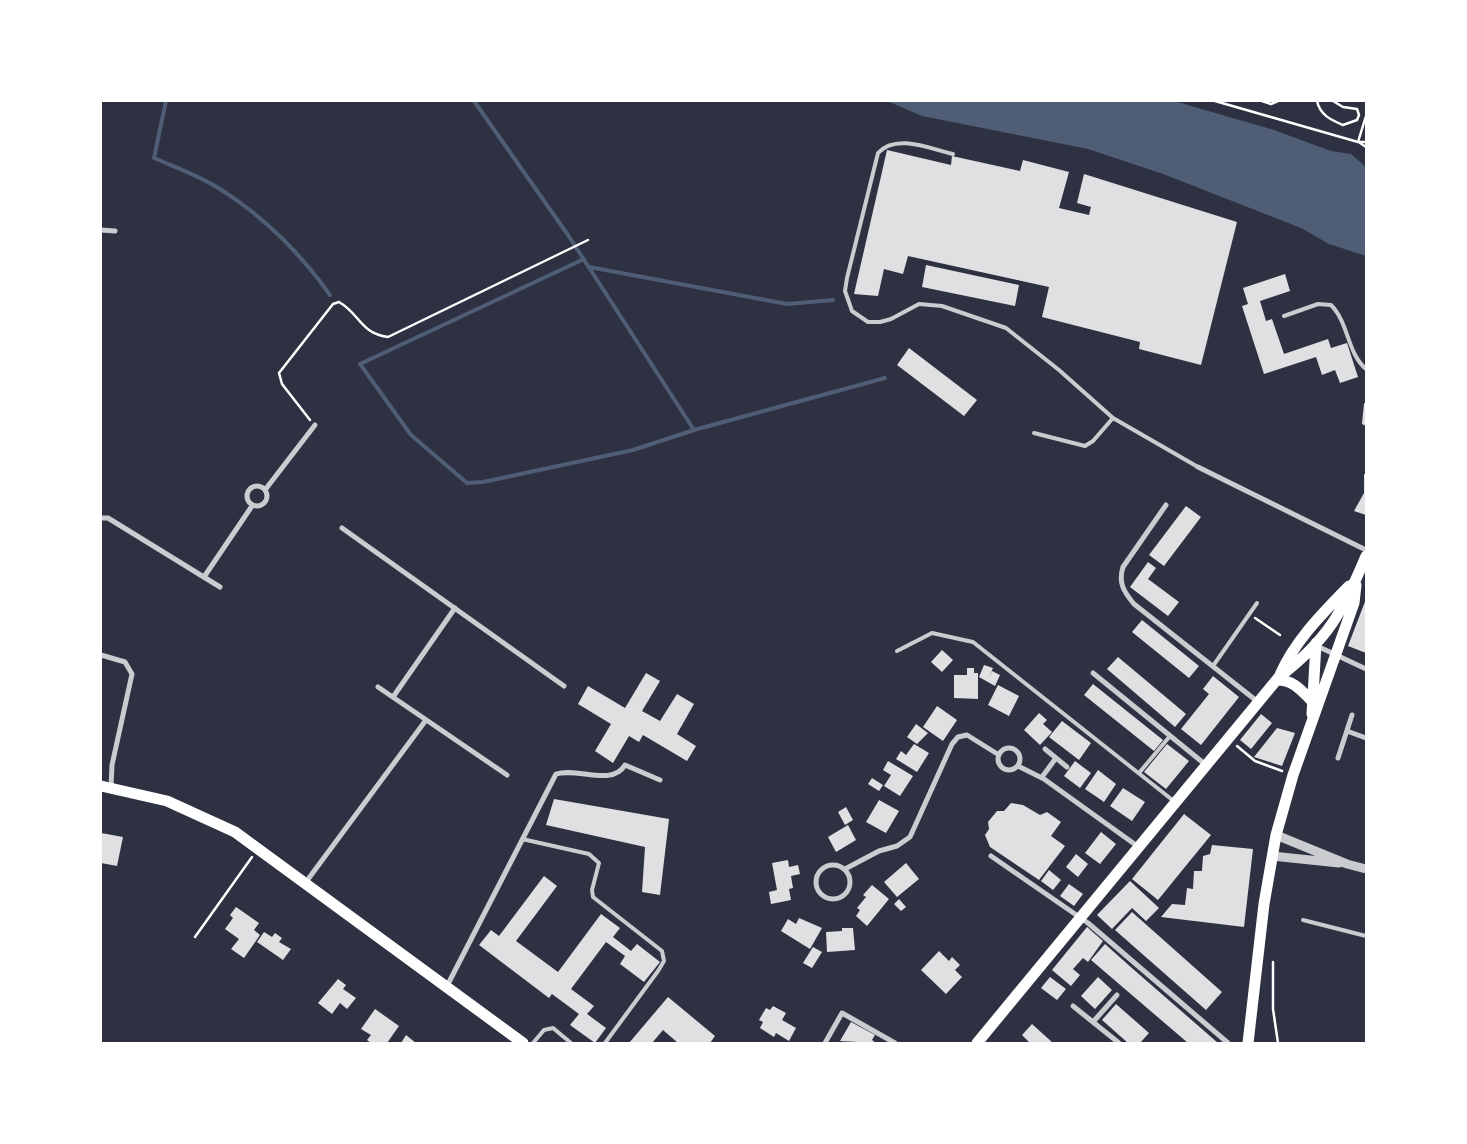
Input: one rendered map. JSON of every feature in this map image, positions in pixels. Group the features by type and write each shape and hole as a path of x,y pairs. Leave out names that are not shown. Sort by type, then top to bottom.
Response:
{"main road":[{"path":"977,1043 1140,848 1258,702 1278,679 1316,646 1334,625 1366,556"},
{"path":"1278,679 1287,659 1313,624 1357,577"},
{"path":"1248,1043 1264,904 1276,835 1292,775 1354,603 1357,577"},
{"path":"1312,721 1311,700 1316,646 1313,624"},
{"path":"1278,679 1288,680 1298,686 1311,700"},
{"path":"106,786 167,801 235,832 306,882 523,1043"}],"street":[{"path":"101,230 115,231"},
{"path":"265,490 314,425"},
{"path":"1198,467 1366,550"},
{"path":"256,486 265,490 267,496 265,503 259,506 252,506 248,501 248,491 256,486"},
{"path":"1166,505 1123,567 1120,576 1122,586 1134,604 1258,702"},
{"path":"204,577 252,506"},
{"path":"101,518 108,518 220,587"},
{"path":"342,528 564,686"},
{"path":"393,697 455,608"},
{"path":"1316,646 1366,669"},
{"path":"101,655 125,662 132,674 106,786"},
{"path":"1093,673 1206,765"},
{"path":"378,687 507,775"},
{"path":"1338,758 1352,715"},
{"path":"306,882 426,720"},
{"path":"1347,731 1366,738"},
{"path":"845,869 850,879 848,890 845,894 830,899 820,893 816,883 819,872 829,865 845,869 879,851 896,846 910,837 952,744 958,737 966,735 999,755"},
{"path":"1018,766 1020,755 1015,750 1004,749 999,755 998,762 1002,768 1008,770 1018,766 1042,777 1140,848"},
{"path":"1045,749 1068,767"},
{"path":"1042,777 1056,758"},
{"path":"446,986 556,774 569,771 611,776 622,770 625,765 660,780"},
{"path":"1276,835 1347,864 1366,869"},
{"path":"991,856 1081,918 1228,1043"},
{"path":"1272,856 1347,864"},
{"path":"1093,1022 1117,995"},
{"path":"1073,1006 1119,1043"},
{"path":"824,1043 842,1013 895,1043"}],"lane":[{"path":"953,154 897,142 883,147 878,153 847,278 845,291 852,311 868,322 880,322 891,319 919,304 935,305 1006,328 1059,370 1113,418 1198,467"},
{"path":"1284,316 1318,304 1331,305 1339,312 1358,363 1366,369"},
{"path":"1034,433 1085,446 1093,441 1113,418"},
{"path":"1213,666 1257,603"},
{"path":"897,651 932,633 973,642 1176,803"},
{"path":"1139,774 1170,736"},
{"path":"522,839 589,854 599,864 592,890 594,897 662,951 664,961 661,966 605,1043"},
{"path":"1303,920 1366,936"},
{"path":"534,1043 544,1030 553,1028 571,1043"}],"path":[{"path":"1215,101 1358,142 1366,142"},
{"path":"1262,101 1271,104 1278,101"},
{"path":"1318,101 1319,108 1334,122 1343,125 1357,120 1359,116 1357,109 1343,107 1333,101"},
{"path":"1358,142 1366,116"},
{"path":"1358,142 1366,147"},
{"path":"314,425 278,378 279,373 333,304 339,302 346,306 364,328 375,335 388,337 588,240"},
{"path":"1250,614 1280,635"},
{"path":"1228,738 1255,761 1292,775"},
{"path":"195,937 259,848"},
{"path":"1272,962 1273,1009 1278,1043"}],"water":[{"path":"887,101 1174,101 1274,130 1331,151 1351,154 1366,167 1366,256 1329,244 1301,228 1163,174 1088,149 922,116"}],"building":[{"path":"887,150 951,165 952,156 1020,171 1023,160 1069,172 1059,208 1089,215 1091,207 1077,203 1084,174 1237,222 1201,365 1139,349 1140,342 1042,317 1049,287 908,256 903,274 884,269 878,296 854,294"},
{"path":"926,265 1019,285 1015,306 922,287"},
{"path":"1285,274 1290,291 1260,301 1266,321 1272,319 1284,354 1328,339 1331,348 1347,343 1358,377 1340,383 1335,370 1322,375 1316,357 1264,374 1242,306 1248,304 1243,288"},
{"path":"909,348 977,400 964,416 897,365"},
{"path":"1364,403 1366,403 1366,426 1362,424"},
{"path":"1364,474 1366,474 1366,515 1354,511 1364,493"},
{"path":"1186,506 1201,517 1164,566 1149,555"},
{"path":"1148,562 1156,568 1148,579 1179,602 1168,616 1130,587"},
{"path":"1366,599 1366,653 1348,646"},
{"path":"1142,620 1199,666 1189,678 1132,632"},
{"path":"942,650 953,660 942,672 931,662"},
{"path":"1118,657 1186,714 1175,727 1107,669"},
{"path":"984,665 993,668 989,677 992,671 1000,675 995,686 979,677"},
{"path":"967,668 974,668 974,673 978,673 978,699 954,698 954,675 967,675"},
{"path":"646,673 660,681 642,711 660,721 677,694 694,704 677,734 696,746 687,761 643,735 639,742 629,736 613,763 595,751 611,724 578,704 588,686 625,708"},
{"path":"1213,676 1239,697 1201,745 1181,729 1209,694 1203,689"},
{"path":"1093,684 1163,740 1154,751 1084,695"},
{"path":"998,685 1019,696 1009,716 988,705"},
{"path":"937,706 957,720 943,741 923,727"},
{"path":"1039,713 1047,720 1043,724 1052,732 1040,745 1024,730"},
{"path":"1261,714 1272,723 1251,749 1240,740"},
{"path":"1062,721 1091,743 1079,760 1049,737"},
{"path":"916,724 928,733 917,744 907,737"},
{"path":"1277,728 1295,733 1282,766 1254,757"},
{"path":"914,744 929,753 917,772 896,759 901,751 906,755"},
{"path":"1167,744 1189,761 1166,789 1144,772"},
{"path":"888,761 913,776 900,796 884,786 891,775 883,770"},
{"path":"1075,761 1091,773 1080,788 1064,776"},
{"path":"1098,770 1116,784 1104,802 1085,789"},
{"path":"872,778 883,785 879,791 868,784"},
{"path":"1123,788 1145,802 1132,821 1110,806"},
{"path":"554,799 669,819 660,895 642,892 645,847 546,825"},
{"path":"879,800 899,811 886,833 866,822"},
{"path":"1011,803 1023,805 1040,815 1047,812 1061,822 1051,836 1065,846 1039,880 990,847 985,835 989,829 988,822 997,811 1004,811"},
{"path":"846,807 853,820 845,825 838,812"},
{"path":"1184,814 1211,835 1158,900 1132,879"},
{"path":"848,825 856,840 836,852 828,837"},
{"path":"1101,832 1116,844 1100,864 1085,853"},
{"path":"101,833 123,837 117,866 101,863"},
{"path":"1212,845 1253,849 1244,927 1161,917 1172,904 1185,905 1187,888 1193,889 1194,871 1202,871 1203,856 1210,854"},
{"path":"1076,854 1088,864 1078,877 1066,867"},
{"path":"788,860 789,867 798,865 800,874 791,876 793,888 789,889 791,900 771,904 769,892 777,890 772,863"},
{"path":"906,863 919,879 897,897 884,882"},
{"path":"1049,870 1061,880 1053,890 1041,881"},
{"path":"544,876 557,886 516,941 558,972 601,914 620,928 613,937 631,951 637,944 660,962 644,982 620,964 625,956 606,942 571,989 594,1006 587,1014 606,1028 595,1043 570,1025 579,1014 552,994 549,998 479,945 491,930 499,936"},
{"path":"1130,881 1159,908 1146,921 1132,908 1112,929 1097,915"},
{"path":"1069,884 1083,894 1074,906 1060,896"},
{"path":"872,885 889,899 867,926 856,916 860,910 857,908 866,897 863,895"},
{"path":"899,899 906,907 901,911 894,904"},
{"path":"236,907 259,923 254,930 260,935 244,958 231,949 239,939 225,929 233,918 230,915"},
{"path":"1132,912 1222,992 1206,1010 1115,930"},
{"path":"799,918 822,928 810,949 781,931 788,919 796,924"},
{"path":"1087,927 1103,941 1088,962 1083,958 1073,969 1080,975 1071,986 1052,970"},
{"path":"842,928 853,928 855,950 827,952 826,932 842,931"},
{"path":"264,932 272,937 275,933 282,938 279,942 291,949 283,960 257,942"},
{"path":"1105,944 1218,1043 1188,1043 1091,960"},
{"path":"813,947 822,952 812,968 803,963"},
{"path":"939,951 949,961 952,957 960,965 955,970 962,977 946,994 921,970"},
{"path":"1050,977 1066,989 1057,1000 1041,988"},
{"path":"1098,977 1112,990 1095,1009 1081,996"},
{"path":"338,979 346,985 343,989 356,998 347,1009 340,1003 332,1014 318,1003"},
{"path":"668,997 715,1036 710,1043 678,1043 663,1030 652,1043 629,1043"},
{"path":"1116,1004 1149,1033 1140,1043 1128,1043 1102,1020"},
{"path":"773,1006 786,1013 782,1020 796,1028 789,1041 776,1033 774,1037 760,1028 763,1022 759,1020 766,1008 770,1010"},
{"path":"375,1009 399,1026 387,1043 371,1043 367,1040 371,1035 361,1029"},
{"path":"851,1022 875,1035 872,1040 876,1043 840,1041"},
{"path":"1032,1024 1053,1043 1030,1043 1022,1035"},
{"path":"406,1035 416,1043 401,1043"}],"waterway":[{"path":"166,101 154,158 207,181 238,201 295,251 330,295"},
{"path":"474,101 568,235 694,430"},
{"path":"584,259 360,364 411,435 467,483 483,482 633,450 694,430 885,378"},
{"path":"589,267 787,304 833,300"}]}
